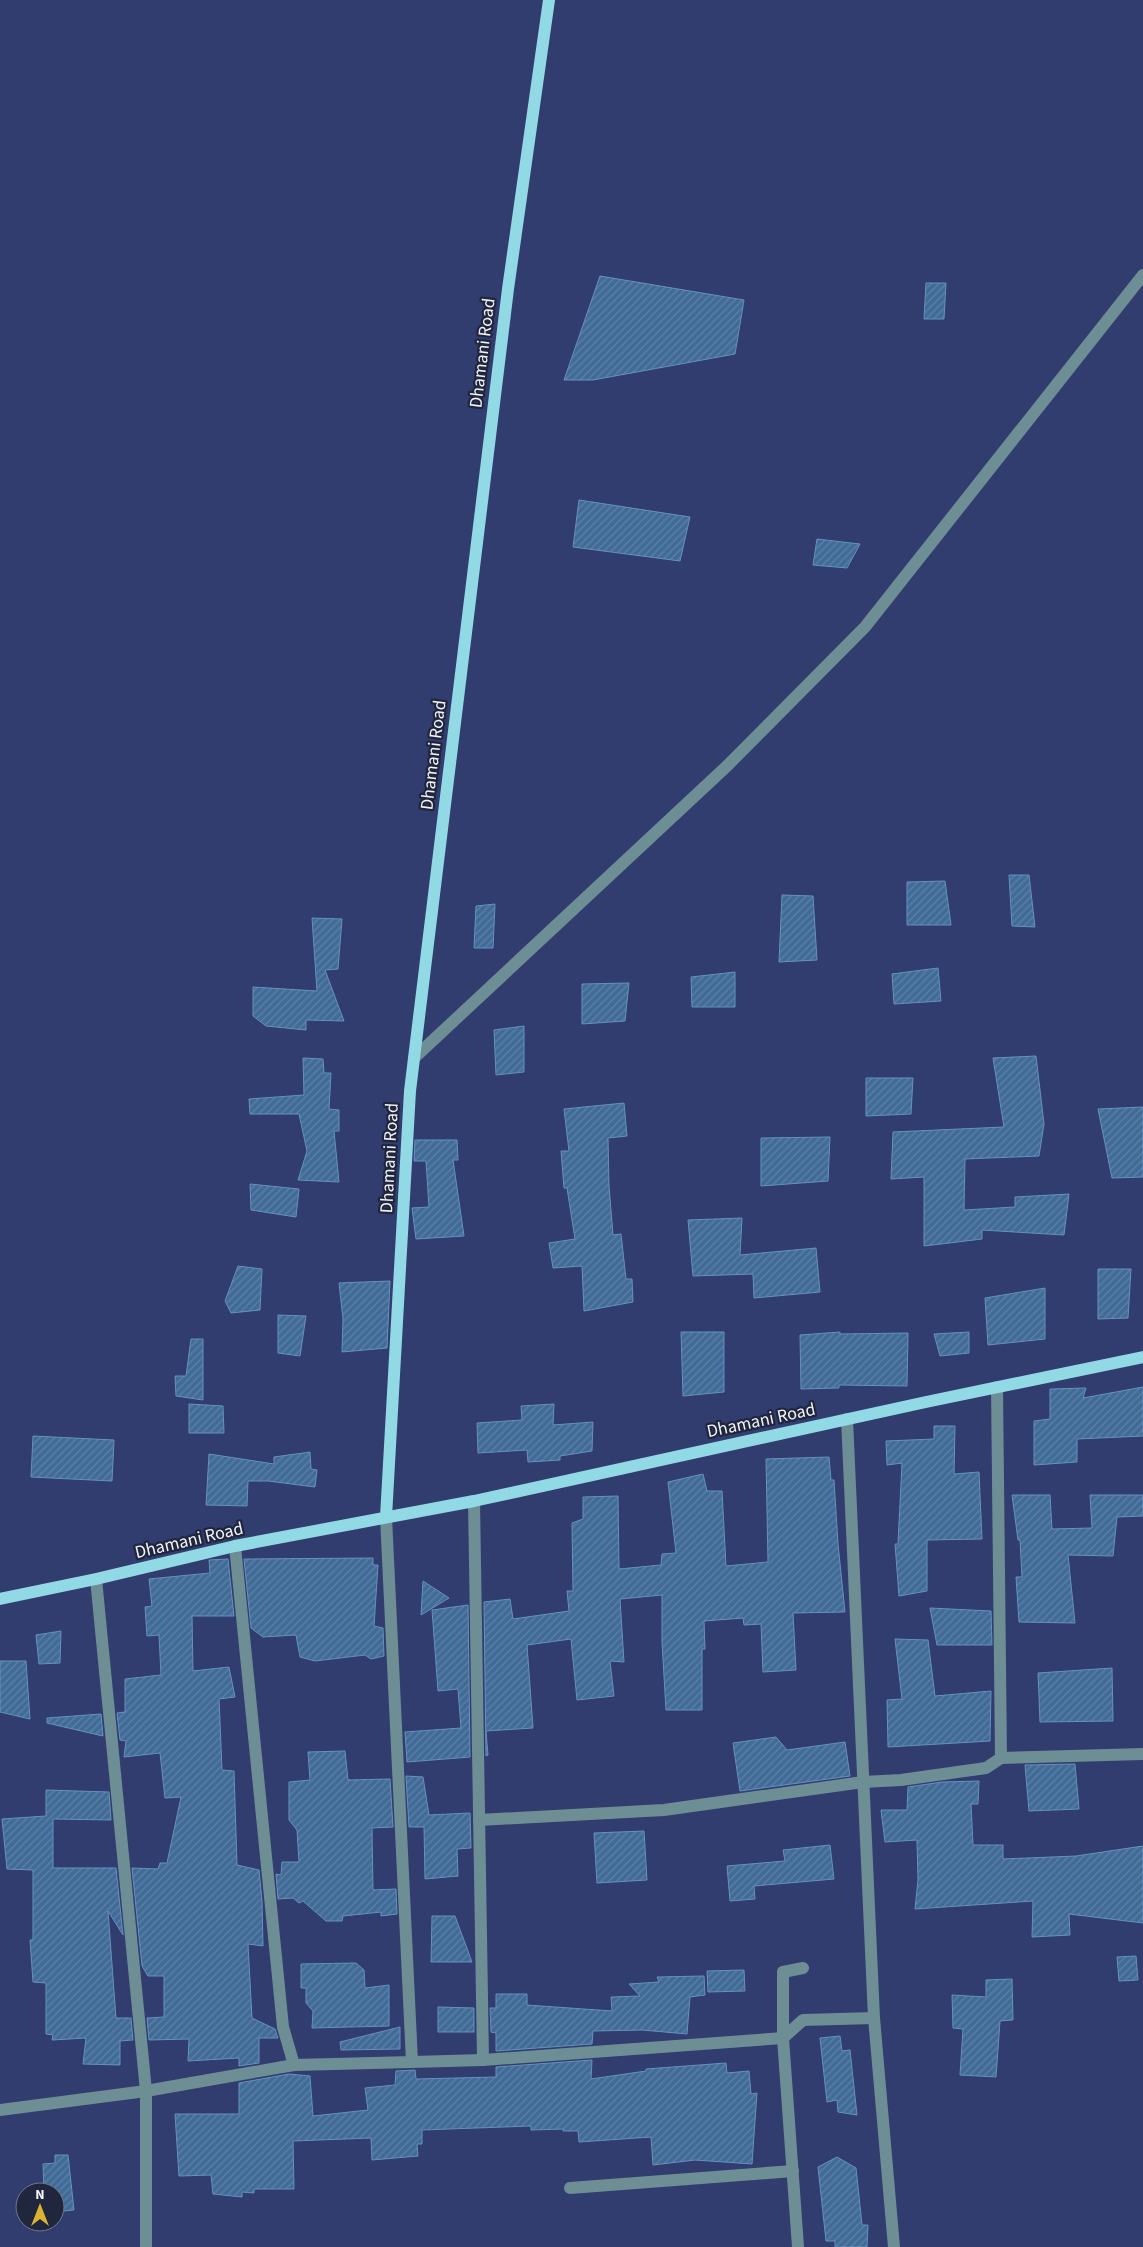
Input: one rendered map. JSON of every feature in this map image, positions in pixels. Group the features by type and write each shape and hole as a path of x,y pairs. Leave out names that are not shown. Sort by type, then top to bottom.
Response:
{"main road":[{"name":"Dhamani Road","path":"386,1517 410,1091 508,289 549,0"},
{"name":"Dhamani Road","path":"0,1599 96,1579 236,1546 474,1501 847,1419 1143,1357"}],"street":[{"path":"414,1058 728,765 865,626 1143,275"},
{"path":"997,1387 1001,1758"},
{"path":"847,1419 874,2018 894,2247"},
{"path":"474,1501 482,2060"},
{"path":"386,1517 412,2062"},
{"path":"236,1546 283,2027 294,2066"},
{"path":"96,1579 146,2091 146,2247"},
{"path":"479,1820 664,1810 863,1782 901,1780 986,1768 1001,1758 1143,1754"},
{"path":"798,2247 783,2038 783,1972 803,1968"},
{"path":"0,2110 146,2091 294,2066 482,2060 783,2038 803,2020 874,2018"},
{"path":"570,2188 793,2171"}],"building":[{"path":"600,276 744,300 735,354 593,380 564,380"},
{"path":"926,283 946,283 944,319 924,319"},
{"path":"579,500 690,517 680,561 573,547"},
{"path":"817,539 860,544 847,568 813,565"},
{"path":"1009,875 1029,875 1035,927 1012,926"},
{"path":"945,881 951,925 907,925 907,882"},
{"path":"782,895 813,896 817,960 779,962"},
{"path":"495,904 493,948 474,948 476,906"},
{"path":"312,918 342,919 338,969 325,970 344,1021 306,1020 306,1030 266,1026 253,1016 253,987 317,991"},
{"path":"938,968 941,1001 894,1004 892,974"},
{"path":"735,972 735,1007 692,1007 691,977"},
{"path":"629,983 625,1021 582,1024 582,984"},
{"path":"524,1026 524,1072 496,1075 494,1030"},
{"path":"1036,1056 1044,1124 1039,1156 965,1159 964,1210 1015,1207 1015,1197 1069,1194 1064,1235 982,1230 982,1239 924,1246 924,1177 891,1179 893,1132 1004,1127 993,1058"},
{"path":"303,1058 323,1059 324,1073 331,1073 329,1109 339,1110 339,1131 334,1131 339,1182 298,1180 307,1151 299,1114 250,1114 249,1099 304,1095"},
{"path":"866,1078 913,1078 911,1114 866,1116"},
{"path":"624,1103 627,1136 608,1138 609,1186 613,1235 621,1234 626,1279 632,1279 633,1302 584,1311 582,1266 553,1268 549,1243 575,1239 567,1188 564,1188 561,1151 569,1151 564,1109"},
{"path":"1143,1107 1143,1177 1112,1178 1098,1109"},
{"path":"830,1137 828,1181 761,1186 761,1138"},
{"path":"415,1140 457,1140 458,1160 453,1160 464,1236 416,1239 412,1208 429,1207 426,1161 414,1161"},
{"path":"250,1184 299,1189 296,1217 251,1210"},
{"path":"742,1218 740,1255 816,1248 820,1292 754,1298 753,1274 693,1276 688,1220"},
{"path":"238,1266 262,1269 260,1310 231,1313 225,1301"},
{"path":"1098,1269 1131,1269 1128,1318 1098,1319"},
{"path":"390,1281 387,1348 342,1352 343,1319 339,1283"},
{"path":"1045,1288 1045,1339 988,1345 985,1298"},
{"path":"278,1315 306,1316 300,1356 278,1353"},
{"path":"681,1332 724,1332 724,1392 683,1396"},
{"path":"840,1332 840,1334 908,1333 907,1386 839,1385 839,1388 801,1389 800,1335"},
{"path":"969,1332 969,1353 940,1356 934,1334"},
{"path":"191,1339 203,1339 203,1400 176,1396 175,1376 186,1376"},
{"path":"1143,1387 1143,1436 1077,1439 1077,1462 1034,1465 1034,1421 1050,1419 1050,1389 1086,1388 1083,1398"},
{"path":"189,1404 223,1406 224,1433 189,1433"},
{"path":"554,1404 553,1425 593,1422 592,1451 560,1456 560,1460 528,1462 527,1450 478,1453 477,1423 522,1420 521,1406"},
{"path":"934,1426 955,1426 954,1474 979,1472 982,1539 927,1540 927,1591 899,1596 895,1544 898,1544 902,1463 887,1465 886,1441 934,1439"},
{"path":"33,1436 114,1440 112,1481 31,1477"},
{"path":"310,1452 311,1469 317,1470 315,1487 268,1481 248,1481 247,1506 206,1505 209,1454 274,1464 274,1457"},
{"path":"829,1457 831,1480 834,1480 845,1612 793,1613 796,1670 763,1672 761,1624 744,1625 743,1618 704,1621 705,1649 702,1649 702,1710 666,1710 662,1642 662,1595 620,1599 624,1662 610,1661 614,1696 577,1700 571,1639 527,1645 533,1728 486,1731 488,1755 486,1756 484,1602 510,1599 513,1619 569,1611 567,1591 573,1591 572,1523 583,1519 583,1497 618,1496 619,1569 661,1565 662,1554 676,1553 668,1482 703,1474 707,1491 722,1491 726,1566 768,1562 766,1459"},
{"path":"1012,1495 1050,1495 1052,1529 1092,1528 1090,1495 1143,1495 1143,1516 1117,1517 1113,1556 1068,1555 1075,1623 1019,1622 1016,1577 1022,1577 1020,1540 1018,1540"},
{"path":"373,1558 373,1565 378,1565 374,1626 383,1628 384,1656 371,1659 365,1655 315,1661 300,1657 296,1635 263,1637 251,1628 244,1559"},
{"path":"228,1559 234,1616 192,1616 193,1671 229,1667 235,1697 219,1699 222,1770 234,1771 237,1865 259,1870 262,1901 263,1946 248,1944 252,2018 275,2029 278,2038 259,2038 259,2063 239,2066 239,2058 188,2061 189,2039 149,2040 147,2018 164,2017 164,1976 148,1976 142,1966 132,1868 158,1869 160,1863 167,1863 181,1797 165,1798 160,1753 124,1757 126,1741 120,1740 117,1713 125,1712 125,1679 161,1675 159,1635 147,1636 145,1607 152,1606 149,1579 210,1573 209,1560"},
{"path":"423,1581 449,1598 421,1615"},
{"path":"468,1605 470,1757 407,1762 405,1732 461,1728 458,1689 438,1691 432,1610"},
{"path":"930,1608 991,1611 992,1645 937,1645"},
{"path":"61,1631 60,1663 39,1664 36,1635"},
{"path":"895,1639 928,1640 935,1696 991,1691 990,1741 888,1747 887,1700 902,1699"},
{"path":"0,1661 26,1661 30,1719 0,1712"},
{"path":"1112,1668 1113,1721 1040,1722 1038,1673"},
{"path":"101,1714 103,1736 47,1723 47,1718"},
{"path":"776,1737 787,1750 845,1742 850,1776 740,1791 733,1743"},
{"path":"345,1751 348,1780 390,1779 393,1827 372,1828 373,1890 396,1889 397,1914 381,1916 381,1912 343,1916 342,1921 326,1921 303,1901 299,1903 293,1898 278,1899 276,1874 281,1875 282,1862 299,1862 297,1830 289,1820 289,1782 310,1780 308,1752"},
{"path":"1075,1764 1079,1809 1029,1811 1025,1765"},
{"path":"406,1776 423,1777 429,1815 470,1813 471,1848 457,1849 458,1876 425,1879 424,1827 409,1827"},
{"path":"979,1781 978,1804 971,1804 973,1845 1003,1845 1003,1859 1076,1856 1143,1846 1143,1923 1069,1914 1070,1935 1032,1937 1033,1901 915,1909 918,1880 917,1840 885,1842 881,1810 907,1810 908,1787 942,1782"},
{"path":"46,1790 109,1792 111,1820 53,1819 53,1868 116,1868 123,1935 108,1911 116,2018 131,2018 133,2040 120,2041 120,2065 83,2064 86,2038 52,2040 53,2035 46,2034 46,1983 33,1982 30,1940 33,1940 33,1870 7,1869 2,1819 46,1816"},
{"path":"644,1831 647,1880 597,1883 594,1833"},
{"path":"830,1845 834,1879 754,1886 755,1899 730,1901 727,1866 785,1861 783,1850"},
{"path":"432,1916 455,1916 472,1962 431,1962"},
{"path":"1136,1956 1138,1980 1119,1981 1117,1957"},
{"path":"356,1963 364,1970 365,1988 389,1985 389,2026 312,2028 313,2011 306,2003 306,1988 301,1988 301,1964"},
{"path":"744,1970 745,1991 708,1992 707,1971"},
{"path":"704,1976 705,1995 690,1997 687,2034 642,2030 593,2031 592,2044 496,2051 496,2033 491,2032 490,2008 496,2008 496,1994 527,1994 527,2005 612,2011 611,1997 640,1996 629,1984 659,1982 657,1977"},
{"path":"1012,1979 1013,2020 1000,2021 996,2077 960,2075 963,2029 953,2028 952,1995 986,1997 986,1980"},
{"path":"438,2007 474,2008 474,2032 438,2032"},
{"path":"400,2027 400,2049 341,2050 340,2042"},
{"path":"840,2036 842,2051 850,2050 857,2115 838,2112 837,2100 827,2102 820,2038"},
{"path":"592,2060 591,2079 646,2071 646,2069 726,2063 727,2073 749,2071 751,2094 757,2093 752,2164 695,2160 653,2165 651,2137 579,2142 578,2131 563,2131 563,2129 531,2130 531,2126 422,2130 422,2144 417,2144 418,2156 372,2160 371,2138 293,2141 294,2189 254,2189 254,2193 242,2192 242,2197 213,2194 211,2175 179,2176 175,2114 239,2114 239,2083 289,2074 310,2076 313,2116 368,2110 365,2088 395,2085 396,2071 415,2070 416,2079 496,2077 496,2067"},
{"path":"55,2155 68,2155 74,2210 65,2211 65,2182 44,2182 43,2164 55,2163"},
{"path":"837,2157 856,2168 862,2225 868,2225 867,2247 835,2247 835,2241 826,2241 818,2167"}]}
